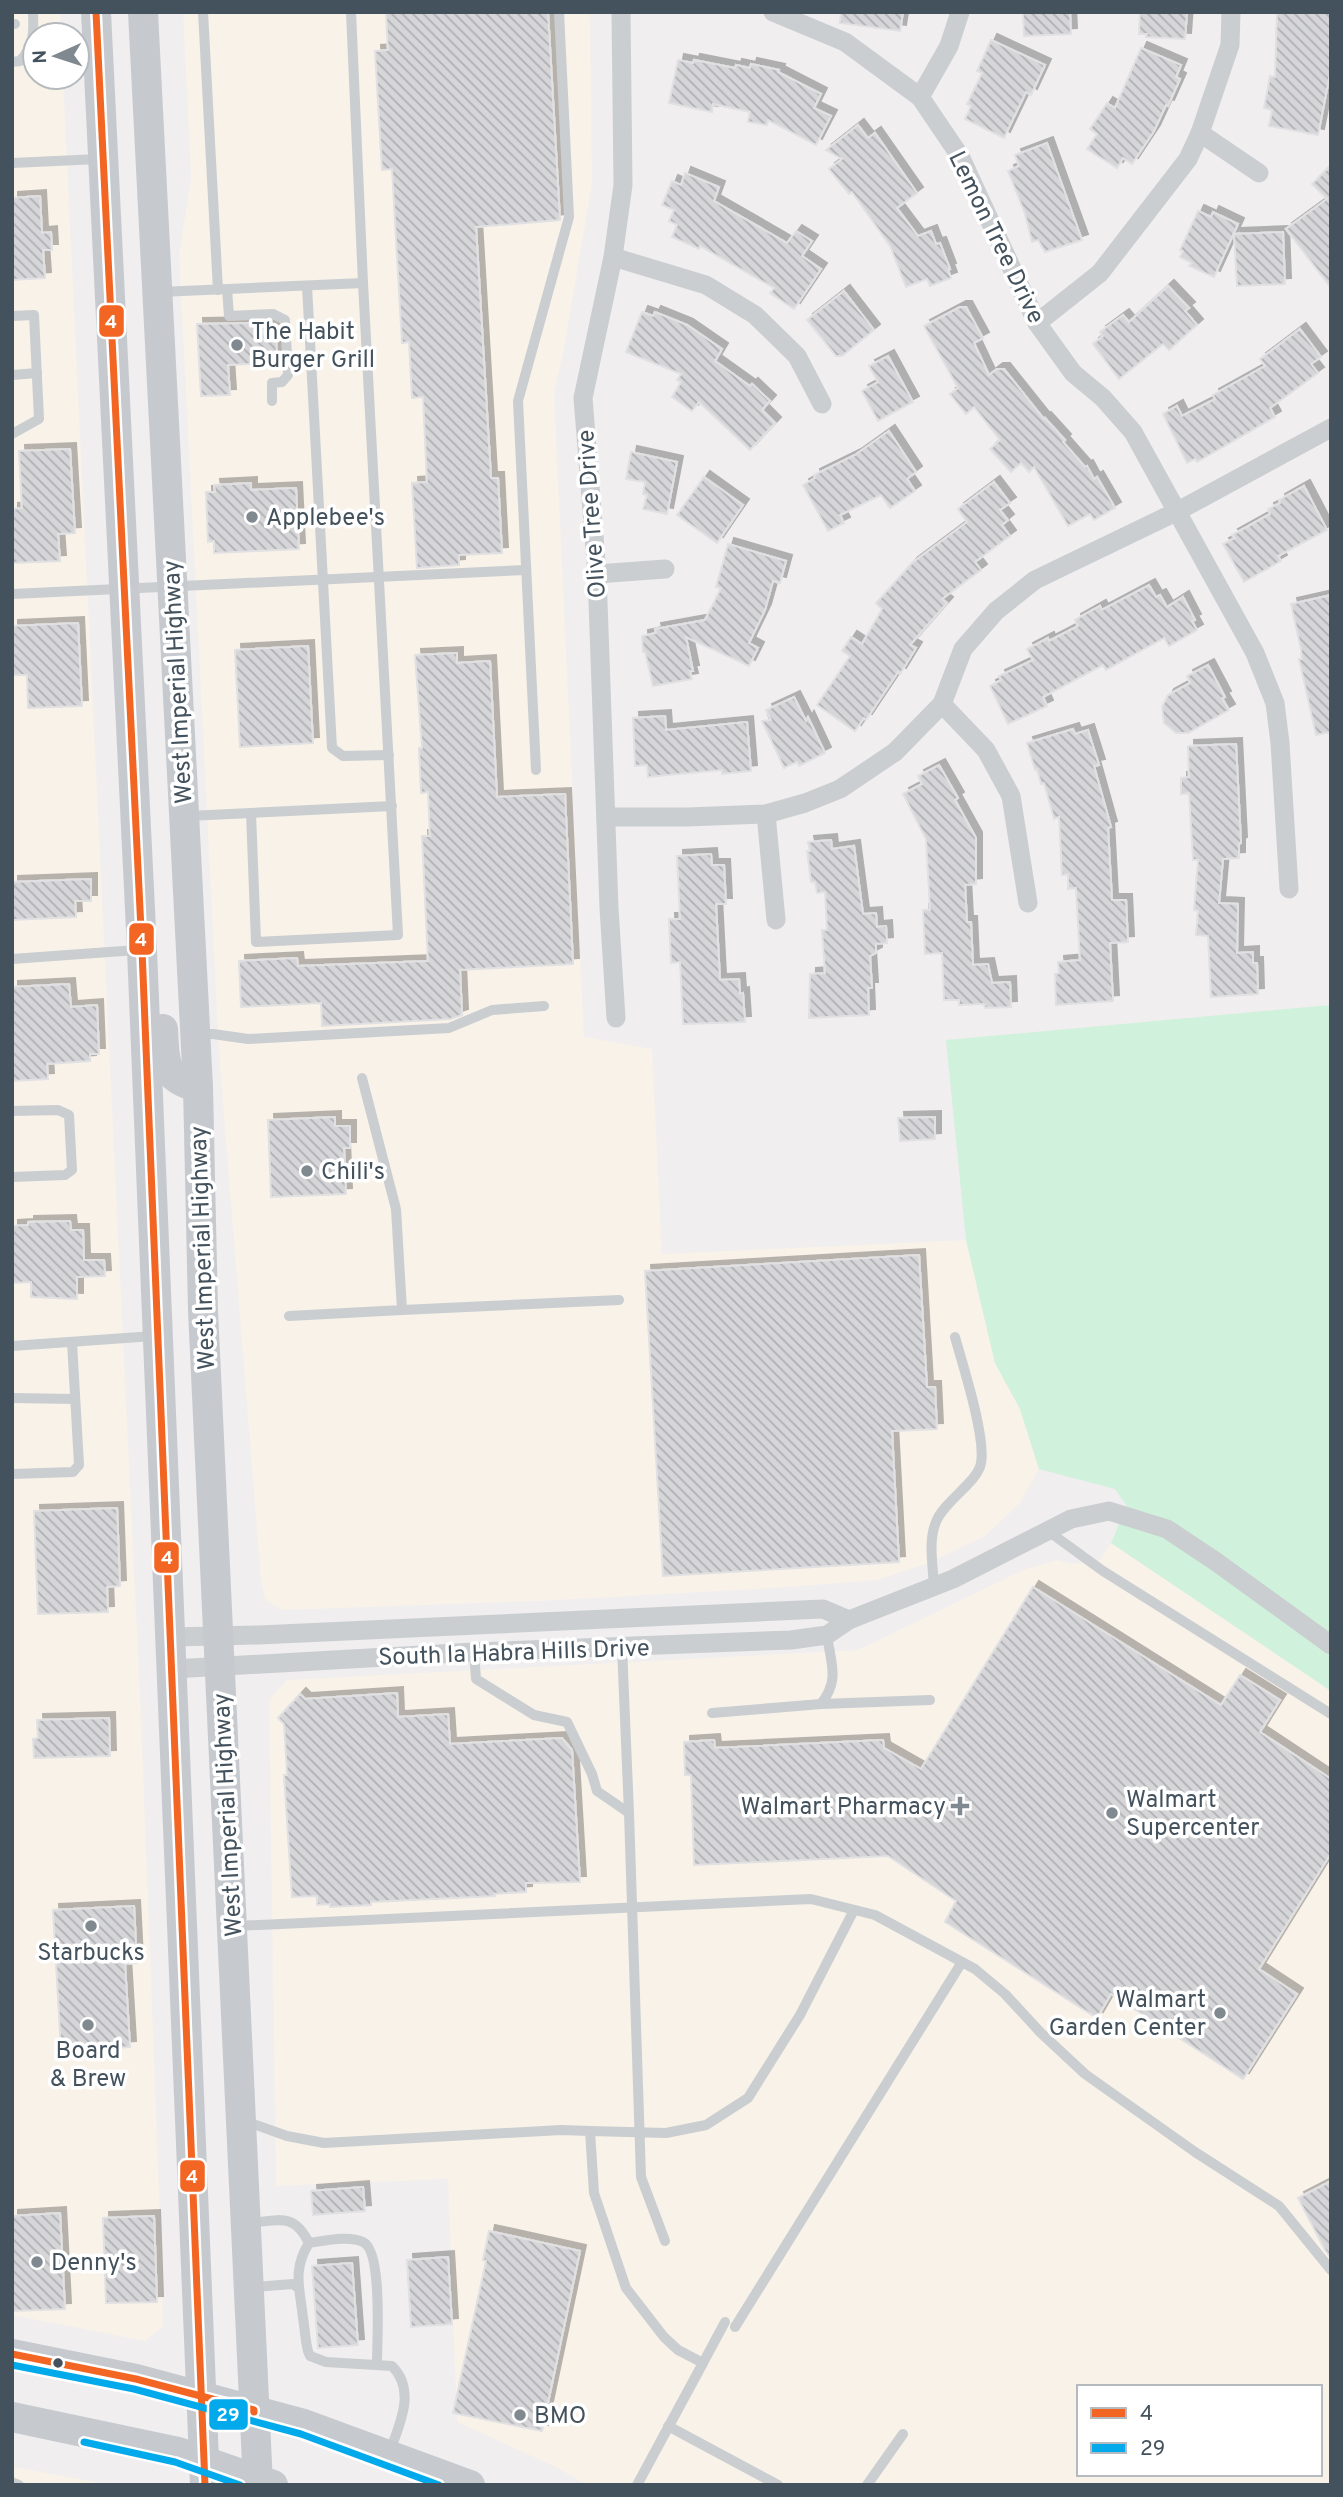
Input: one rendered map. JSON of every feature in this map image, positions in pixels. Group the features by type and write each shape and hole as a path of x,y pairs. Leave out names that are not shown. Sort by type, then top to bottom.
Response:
{"main road":[{"name":"West Imperial Highway","path":"96,12 125,587 172,1637 205,2473"},
{"name":"West Imperial Highway","path":"143,12 198,1087 202,1310 254,2410 263,2483"},
{"path":"141,938 151,931 159,942 166,1067 182,1084 198,1087"},
{"path":"12,2354 136,2379 304,2424 470,2485"},
{"path":"12,2417 178,2452 205,2473 263,2483"}],"street":[{"name":"Olive Tree Drive","path":"617,1018 597,575 583,398 613,257 623,185 621,12"},
{"name":"Lemon Tree Drive","path":"773,12 845,42 920,97 960,156 1037,323 1073,373 1102,398 1133,432 1255,653 1275,704 1289,890"},
{"path":"920,97 949,46 960,12"},
{"path":"1037,323 1100,273 1188,159 1200,133 1230,45 1231,12"},
{"path":"1200,133 1259,173"},
{"path":"613,257 706,285 755,315 797,356 822,404"},
{"path":"606,817 766,814 805,803 839,789 895,752 942,704 963,649 996,611 1035,580 1176,512 1331,428"},
{"path":"597,575 665,569"},
{"path":"942,704 986,750 1011,796 1028,903"},
{"path":"766,814 776,920"},
{"name":"South la Habra Hills Drive","path":"173,1668 474,1652 791,1640 827,1635 849,1620 934,1586 1071,1519 1109,1511 1167,1529 1331,1645"},
{"name":"South la Habra Hills Drive","path":"172,1637 823,1609 849,1620"}],"lane":[{"path":"12,62 20,61 29,51 34,36 33,12"},
{"path":"203,12 222,290 229,316 273,314 285,320 288,375 282,382 272,383 272,401"},
{"path":"251,813 256,942 398,935 351,12"},
{"path":"536,770 518,401 569,217 559,12"},
{"path":"12,163 103,159"},
{"path":"156,292 363,283"},
{"path":"307,285 332,748 344,756 389,755"},
{"path":"12,316 34,315 39,419 12,434"},
{"path":"12,375 37,373"},
{"path":"12,594 525,570"},
{"path":"184,816 392,806"},
{"path":"12,959 141,938"},
{"path":"195,1035 213,1034 248,1039 449,1028 492,1010 544,1006"},
{"path":"362,1078 396,1209 402,1310"},
{"path":"12,1111 58,1110 69,1115 72,1170 65,1175 12,1177"},
{"path":"289,1316 619,1300"},
{"path":"12,1346 158,1336"},
{"path":"934,1586 933,1531 937,1519 955,1495 979,1473 982,1462 981,1443 956,1337"},
{"path":"12,1475 73,1472 79,1465 72,1342"},
{"path":"12,1398 75,1399"},
{"path":"1048,1531 1103,1571 1331,1714"},
{"path":"821,1704 830,1693 834,1681 827,1635"},
{"path":"622,1647 640,2177 665,2241"},
{"path":"474,1652 476,1679 534,1715 567,1722 592,1774 597,1791 629,1813"},
{"path":"712,1713 821,1704 930,1700"},
{"path":"233,1926 811,1899 875,1915 975,1969 1005,1994 1040,2032 1085,2074 1195,2152 1279,2206 1331,2270"},
{"path":"242,2119 287,2136 329,2143 561,2130 666,2133 706,2125 748,2098 800,2015 854,1910"},
{"path":"637,2485 703,2363 962,1962"},
{"path":"590,2131 594,2193 626,2288 664,2337 678,2350 703,2363"},
{"path":"246,2223 290,2221 301,2228 309,2243"},
{"path":"309,2243 354,2240 369,2246 373,2254 377,2282 377,2364"},
{"path":"309,2243 299,2265 297,2287 305,2341 310,2356 326,2362 392,2366 400,2374 406,2403 389,2454"},
{"path":"249,2288 293,2284 297,2287"},
{"path":"668,2426 778,2485"},
{"path":"867,2485 902,2434"},
{"path":"12,2482 19,2485"}],"shaded area":[{"path":"12,12 60,12 60,21 21,21 21,91 64,91 141,1716 163,2327 145,2341 12,2315"},
{"path":"183,12 590,12 592,184 564,349 554,392 584,1037 652,1049 662,1254 966,1240 995,1363 1020,1409 1039,1469 1020,1503 985,1536 929,1563 877,1580 539,1601 281,1610 265,1599 261,1581 219,1053 179,255 191,178"},
{"path":"1111,1543 1331,1691 1331,2485 587,2485 556,2467 457,2422 448,2179 276,2186 269,1700 287,1680 858,1650 1023,1570 1057,1560 1072,1564 1099,1561"},
{"path":"12,2467 80,2479 110,2485 12,2485"}],"green space":[{"path":"1331,1005 1331,1691 1111,1543 1127,1506 1115,1489 1039,1469 1020,1409 995,1363 966,1240 946,1040"}],"building":[{"path":"548,12 560,220 476,227 491,478 498,478 502,553 459,555 459,565 417,568 412,483 427,482 423,397 412,398 409,342 402,343 392,169 382,170 375,51 388,50 386,14"},
{"path":"841,12 903,12 900,31 840,23"},
{"path":"1023,12 1070,12 1071,34 1024,36"},
{"path":"1140,12 1187,12 1185,39 1146,37 1147,34 1139,34"},
{"path":"1277,12 1331,12 1330,74 1318,135 1269,126 1272,110 1264,108 1270,76 1275,77"},
{"path":"991,40 1045,65 1031,95 1026,92 1004,138 965,119 971,106 967,104 982,73 977,71"},
{"path":"1141,48 1181,65 1176,77 1180,79 1154,131 1132,164 1123,158 1117,168 1087,149 1097,134 1090,129 1107,103 1115,108"},
{"path":"678,60 693,63 694,60 735,68 736,65 750,68 751,64 779,70 778,72 821,94 814,108 831,116 816,145 768,120 767,125 748,122 750,112 713,104 712,112 669,103"},
{"path":"858,125 868,138 875,133 917,193 897,208 918,236 931,231 936,244 940,243 951,278 930,286 927,279 906,287 890,246 852,192 849,194 829,169 842,159 826,150"},
{"path":"1047,143 1082,240 1045,252 1038,240 1032,242 1025,214 1008,171 1019,166 1015,155"},
{"path":"1331,165 1331,288 1286,229 1327,199 1312,184"},
{"path":"685,173 719,187 714,201 787,243 796,231 812,241 802,256 821,269 794,309 770,293 774,288 700,246 699,249 672,237 677,225 669,221 674,210 662,205 672,181 681,185"},
{"path":"40,196 42,233 51,232 52,250 43,250 45,278 12,280 12,198"},
{"path":"1198,211 1211,217 1213,212 1238,224 1214,277 1189,266 1192,263 1180,257 1183,251 1180,250"},
{"path":"1283,232 1285,284 1237,286 1234,234"},
{"path":"1168,286 1189,308 1185,311 1197,325 1169,350 1163,344 1119,379 1093,344 1103,336 1100,332 1123,315 1129,322"},
{"path":"844,291 874,330 842,356 836,356 807,320"},
{"path":"960,307 966,307 983,338 974,343 989,375 997,369 1004,369 1044,419 1065,440 1063,442 1085,467 1087,466 1094,479 1097,477 1115,508 1094,520 1090,514 1068,526 1034,467 1029,472 1021,463 1011,472 990,449 1000,440 974,407 966,414 950,394 958,388 924,326"},
{"path":"642,312 653,316 655,312 687,325 722,349 715,361 750,386 752,384 770,401 762,410 775,423 750,450 699,402 692,411 672,397 681,382 677,380 681,374 626,352"},
{"name":"The Habit Burger Grill","path":"250,323 250,327 276,326 277,363 228,365 230,395 201,396 197,324"},
{"path":"1300,329 1321,357 1311,364 1318,373 1270,408 1275,417 1197,462 1195,459 1187,463 1163,414 1177,406 1182,416 1215,399 1213,395 1265,366 1260,359"},
{"path":"888,356 913,402 878,421 862,391 878,382 869,366"},
{"path":"889,431 916,472 907,479 915,491 890,508 881,495 840,515 844,523 828,531 803,485 815,478 814,475 855,455"},
{"path":"70,449 75,533 58,534 60,561 12,563 12,509 22,508 19,451"},
{"path":"631,452 677,462 667,514 643,509 647,495 643,494 645,482 626,479"},
{"path":"704,477 743,505 717,543 677,515"},
{"path":"994,482 1010,503 1000,510 1008,520 1002,525 1010,536 975,562 981,570 942,599 947,603 910,645 916,648 900,674 898,672 866,720 864,718 855,731 817,705 850,656 842,651 851,637 862,644 882,609 876,603 912,563 967,522 958,509"},
{"name":"Applebee's","path":"251,483 251,490 296,488 299,549 214,553 214,541 208,542 206,492 215,492 214,485"},
{"path":"1304,486 1327,530 1278,556 1281,561 1244,582 1223,544 1235,538 1232,535 1270,514 1268,509 1280,503 1279,500"},
{"path":"728,544 786,561 780,583 773,581 765,610 749,643 758,648 749,666 686,637 693,671 690,671 692,679 653,686 643,652 642,636 656,633 655,629 705,620 721,588 716,587"},
{"path":"1149,585 1156,597 1160,595 1167,607 1183,597 1197,630 1169,646 1164,638 1106,670 1103,665 1043,697 1047,706 1008,724 990,686 1001,680 999,676 1033,660 1027,649 1078,626 1075,620 1100,606 1102,610"},
{"path":"1331,595 1331,732 1316,735 1299,659 1302,659 1301,650 1291,604"},
{"path":"78,623 82,706 28,708 27,675 12,675 12,626"},
{"path":"308,646 313,743 240,747 235,650"},
{"path":"457,653 457,663 490,661 497,797 565,794 573,964 460,970 462,1015 450,1019 322,1026 321,1003 241,1007 239,961 297,958 298,966 428,961 422,836 430,836 428,792 421,793 419,748 422,748 415,655"},
{"path":"1208,665 1229,710 1188,733 1176,733 1164,723 1162,707 1168,695 1190,683 1187,676"},
{"path":"794,697 806,721 808,717 825,753 799,766 797,762 784,768 762,721 771,720 766,710"},
{"path":"665,716 666,730 747,722 751,771 722,774 722,770 648,777 647,765 635,766 633,718"},
{"path":"1073,729 1075,734 1088,730 1099,765 1094,766 1111,827 1108,828 1112,900 1126,900 1128,942 1110,943 1113,1001 1056,1005 1055,974 1059,973 1058,962 1080,960 1076,888 1068,889 1068,874 1062,875 1059,817 1054,819 1044,783 1041,784 1037,769 1035,770 1027,743"},
{"path":"1236,744 1241,843 1239,858 1223,859 1219,903 1238,904 1237,953 1253,952 1253,963 1257,963 1258,994 1211,997 1208,936 1196,935 1198,911 1194,910 1198,860 1193,860 1189,793 1181,794 1181,778 1189,777 1188,746"},
{"path":"939,765 976,838 976,884 965,885 967,922 971,922 973,965 988,964 992,983 1010,982 1011,1007 985,1008 984,1004 959,1005 959,1000 944,1000 942,953 925,954 923,910 930,910 926,839 903,794 922,784 918,776"},
{"path":"831,840 832,849 854,846 863,914 876,913 877,927 886,926 887,943 876,944 876,953 870,956 872,988 868,988 869,1015 809,1018 810,974 825,973 822,930 827,930 825,892 817,893 815,882 811,882 808,842"},
{"path":"711,854 712,865 724,865 726,904 716,904 720,980 739,979 745,1022 683,1024 680,962 671,963 669,919 680,919 677,856"},
{"path":"91,879 91,901 75,901 76,917 12,920 12,882"},
{"path":"69,984 71,1007 97,1005 99,1054 90,1054 90,1061 47,1064 48,1079 12,1081 12,987"},
{"name":"Chili's","path":"335,1117 335,1126 350,1126 350,1148 344,1148 346,1194 271,1197 268,1120"},
{"path":"935,1117 935,1139 900,1141 898,1118"},
{"path":"70,1221 71,1230 83,1230 84,1260 104,1260 105,1276 77,1277 77,1299 31,1297 31,1282 12,1283 12,1226 28,1225 28,1222"},
{"path":"919,1255 927,1387 935,1387 937,1429 892,1431 899,1562 663,1576 645,1271"},
{"path":"117,1508 120,1586 107,1587 108,1612 38,1614 34,1511"},
{"name":"Walmart Supercenter","path":"1033,1587 1221,1705 1240,1675 1280,1700 1260,1732 1331,1779 1331,1853 1259,1969 1297,1994 1243,2079 1111,1994 1097,2018 945,1922 956,1901 888,1856 694,1865 691,1775 685,1775 684,1742 714,1740 715,1748 883,1740 884,1748 921,1769"},
{"path":"397,1693 398,1717 448,1714 450,1744 562,1738 572,1750 580,1882 526,1883 526,1892 371,1902 371,1905 330,1907 330,1904 317,1905 317,1896 292,1897 284,1775 287,1775 284,1724 278,1718 300,1694 305,1699"},
{"path":"109,1718 110,1756 34,1758 33,1739 38,1738 37,1720"},
{"path":"134,1906 137,1963 125,1964 130,2047 61,2051 53,1910"},
{"path":"1331,2181 1331,2258 1298,2198"},
{"path":"363,2187 365,2211 313,2215 311,2191"},
{"name":"Denny's","path":"60,2213 65,2309 12,2311 12,2216"},
{"path":"154,2216 157,2302 106,2303 103,2218"},
{"path":"489,2231 580,2251 542,2431 453,2413 486,2261 483,2260"},
{"path":"448,2257 452,2324 411,2327 407,2260"},
{"path":"352,2263 358,2345 318,2348 312,2266"}],"transit line":[{"name":"4","path":"96,12 142,950 205,2485"},
{"name":"4","path":"12,2354 136,2379 254,2412"},
{"name":"29","path":"12,2365 134,2389 301,2434 439,2485"},
{"name":"29","path":"84,2442 175,2462 240,2485"}],"place":[{"name":"The Habit Burger Grill","path":"237,345"},
{"name":"Applebee's","path":"252,517"},
{"name":"Chili's","path":"307,1171"},
{"name":"Walmart Pharmacy","path":"960,1806"},
{"name":"Walmart Supercenter","path":"1112,1813"},
{"name":"Starbucks","path":"91,1926"},
{"name":"Walmart Garden Center","path":"1220,2013"},
{"name":"Board & Brew","path":"88,2025"},
{"name":"Denny's","path":"37,2262"},
{"name":"BMO","path":"520,2415"}]}
